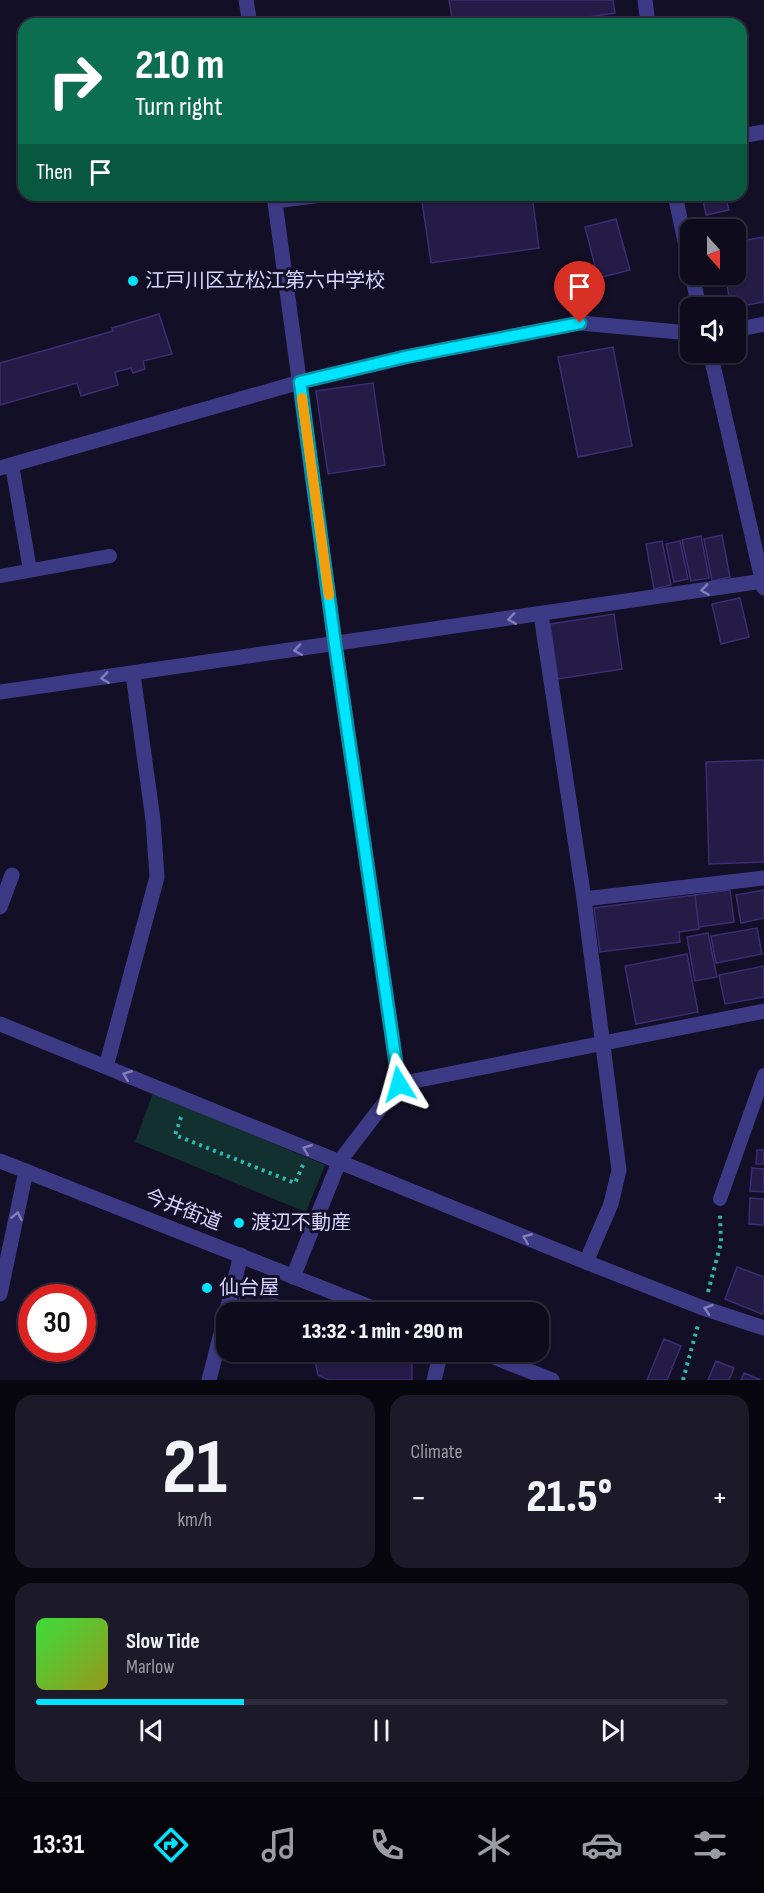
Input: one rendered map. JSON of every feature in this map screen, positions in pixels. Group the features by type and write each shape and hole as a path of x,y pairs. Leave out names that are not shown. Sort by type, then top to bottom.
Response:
{"street":[{"path":"246,0 248,18"},
{"path":"645,0 647,18"},
{"path":"747,135 764,132"},
{"path":"274,201 335,644 399,1084"},
{"path":"676,201 680,219"},
{"path":"6,466 300,382 405,357 580,323 680,332"},
{"path":"746,328 764,324"},
{"path":"0,692 764,584 713,363"},
{"path":"541,615 584,899 619,1170 611,1204 586,1262"},
{"path":"106,1067 157,876 153,820 133,674"},
{"path":"0,907 12,875"},
{"path":"584,899 764,878"},
{"path":"293,1276 339,1162 399,1084 764,1011"},
{"path":"0,1024 586,1262 703,1308 764,1328"},
{"name":"今井街道","path":"0,1161 358,1302"},
{"path":"0,1294 26,1171"},
{"path":"209,1380 241,1255"},
{"path":"434,1380 438,1362"},
{"path":"506,1362 552,1380"}],"lane":[{"path":"6,466 30,570"},
{"path":"0,576 110,556"},
{"path":"720,1199 764,1075"}],"path":[{"path":"188,1100 175,1135 296,1183 310,1150"}],"green space":[{"path":"153,1093 325,1165 306,1212 135,1142"}],"building":[{"path":"449,0 613,0 615,13 581,18 452,18"},
{"path":"422,201 533,201 539,248 431,263"},
{"path":"703,201 727,201 729,210 706,215"},
{"path":"616,219 630,270 598,278 585,227"},
{"path":"764,237 764,302 746,305 746,297 729,297 727,285 746,285 746,240"},
{"path":"159,314 172,354 143,361 145,369 133,373 131,368 115,372 118,385 81,396 77,383 0,405 0,363 113,331 112,328"},
{"path":"613,347 632,446 578,457 558,357"},
{"path":"373,383 385,465 328,474 316,391"},
{"path":"722,535 730,577 712,581 704,539"},
{"path":"701,536 709,578 691,581 682,540"},
{"path":"662,541 671,585 654,589 646,544"},
{"path":"680,541 688,579 674,582 666,544"},
{"path":"740,598 749,637 721,644 712,604"},
{"path":"614,614 622,669 558,679 550,624"},
{"path":"764,760 764,862 709,864 706,762"},
{"path":"730,890 734,922 699,927 695,895"},
{"path":"764,890 764,918 741,923 736,895"},
{"path":"695,895 699,929 679,932 680,942 600,952 594,908"},
{"path":"757,928 762,954 716,963 711,936"},
{"path":"708,933 717,977 695,981 687,937"},
{"path":"687,954 698,1012 636,1024 625,966"},
{"path":"764,966 764,997 725,1004 719,975"},
{"path":"757,1150 764,1150 764,1164 756,1164"},
{"path":"752,1168 764,1169 764,1192 750,1191"},
{"path":"750,1198 764,1199 764,1225 749,1224"},
{"path":"737,1267 764,1277 762,1314 725,1299"},
{"path":"243,1287 283,1302 238,1302"},
{"path":"664,1339 681,1346 667,1380 647,1380"},
{"path":"716,1361 734,1368 729,1380 708,1380"},
{"path":"315,1362 412,1362 412,1380 329,1380 318,1375"},
{"path":"744,1373 761,1380 741,1380"}],"slow traffic":[{"path":"302,398 329,595"}],"place":[{"name":"江戸川区立松江第六中学校","path":"133,281"},
{"name":"渡辺不動産","path":"239,1223"},
{"name":"仙台屋","path":"207,1288"}],"route":[{"path":"399,1084 335,644 300,382 405,357 580,323"}]}
